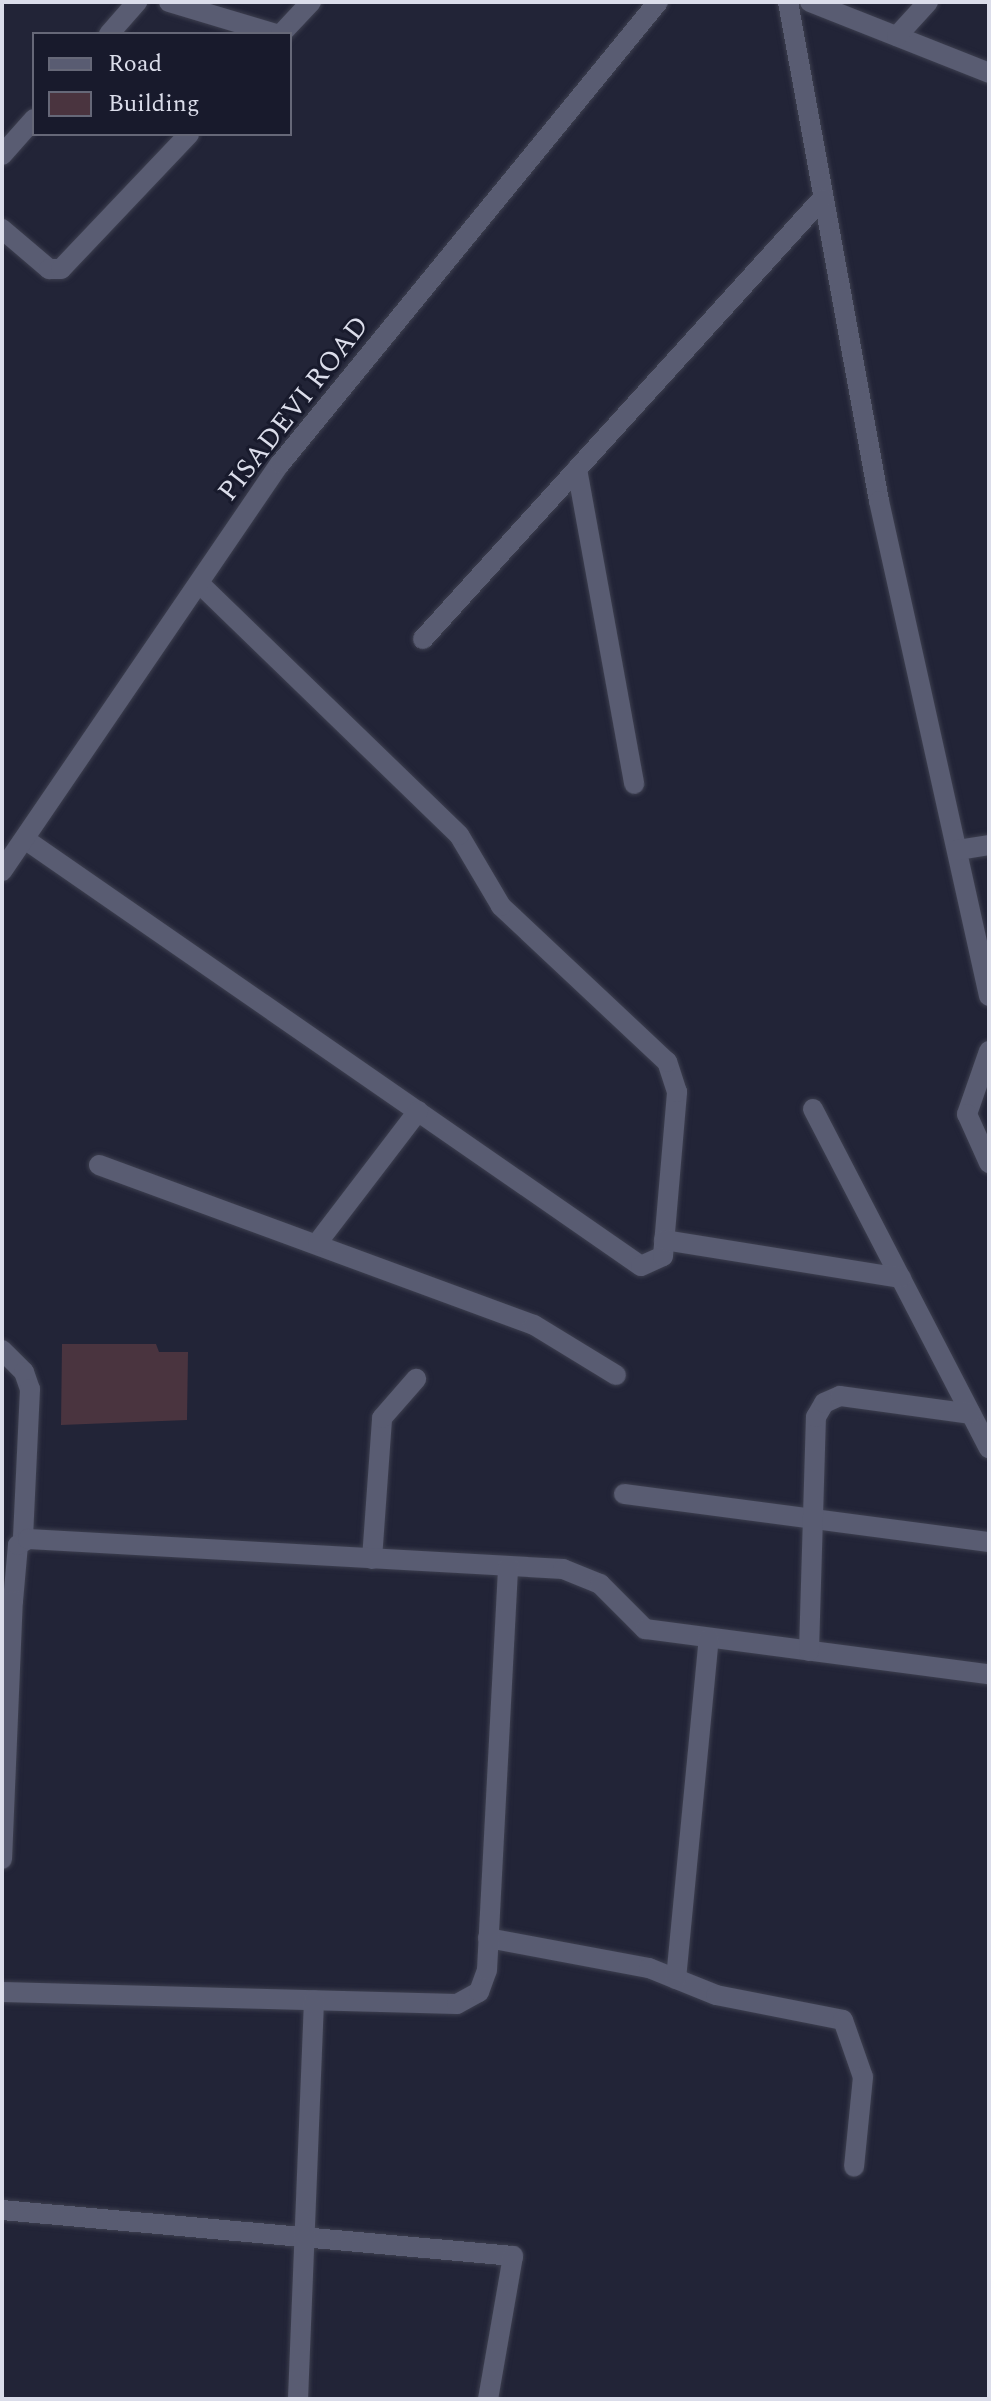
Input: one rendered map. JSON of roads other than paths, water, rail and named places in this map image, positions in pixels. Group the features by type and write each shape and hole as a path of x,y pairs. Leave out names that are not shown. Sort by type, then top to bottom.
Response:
{"street":[{"path":"111,32 137,2"},
{"path":"169,2 272,32"},
{"path":"281,32 311,2"},
{"name":"PISADEVI ROAD","path":"2,871 280,464 658,2"},
{"path":"788,2 879,501 989,996"},
{"path":"810,2 989,73"},
{"path":"897,36 928,2"},
{"path":"2,155 32,121"},
{"path":"2,229 49,269 61,269 187,136"},
{"path":"423,639 822,199"},
{"path":"577,469 634,784"},
{"path":"26,840 641,1266 658,1262 664,1240 677,1092 667,1062 501,906 459,835 199,583"},
{"path":"958,850 989,845"},
{"path":"989,1051 967,1114 989,1163"},
{"path":"813,1109 989,1448"},
{"path":"318,1242 418,1111"},
{"path":"99,1165 318,1242 534,1325 616,1375"},
{"path":"664,1240 901,1278"},
{"path":"2,1350 24,1372 30,1389 23,1540 7,1601 2,1859"},
{"path":"372,1559 382,1418 416,1379"},
{"path":"809,1651 816,1417 830,1399 971,1414"},
{"path":"624,1494 813,1516 989,1542"},
{"path":"23,1540 579,1573 600,1584 637,1626 709,1639 989,1674"},
{"path":"2,1992 457,2004 479,1992 488,1938 508,1567"},
{"path":"676,1979 709,1639"},
{"path":"488,1938 676,1979 716,1995 843,2020 863,2077 854,2167"},
{"path":"298,2399 307,2235 314,2000"},
{"path":"2,2210 307,2235 513,2256 488,2399"}]}
